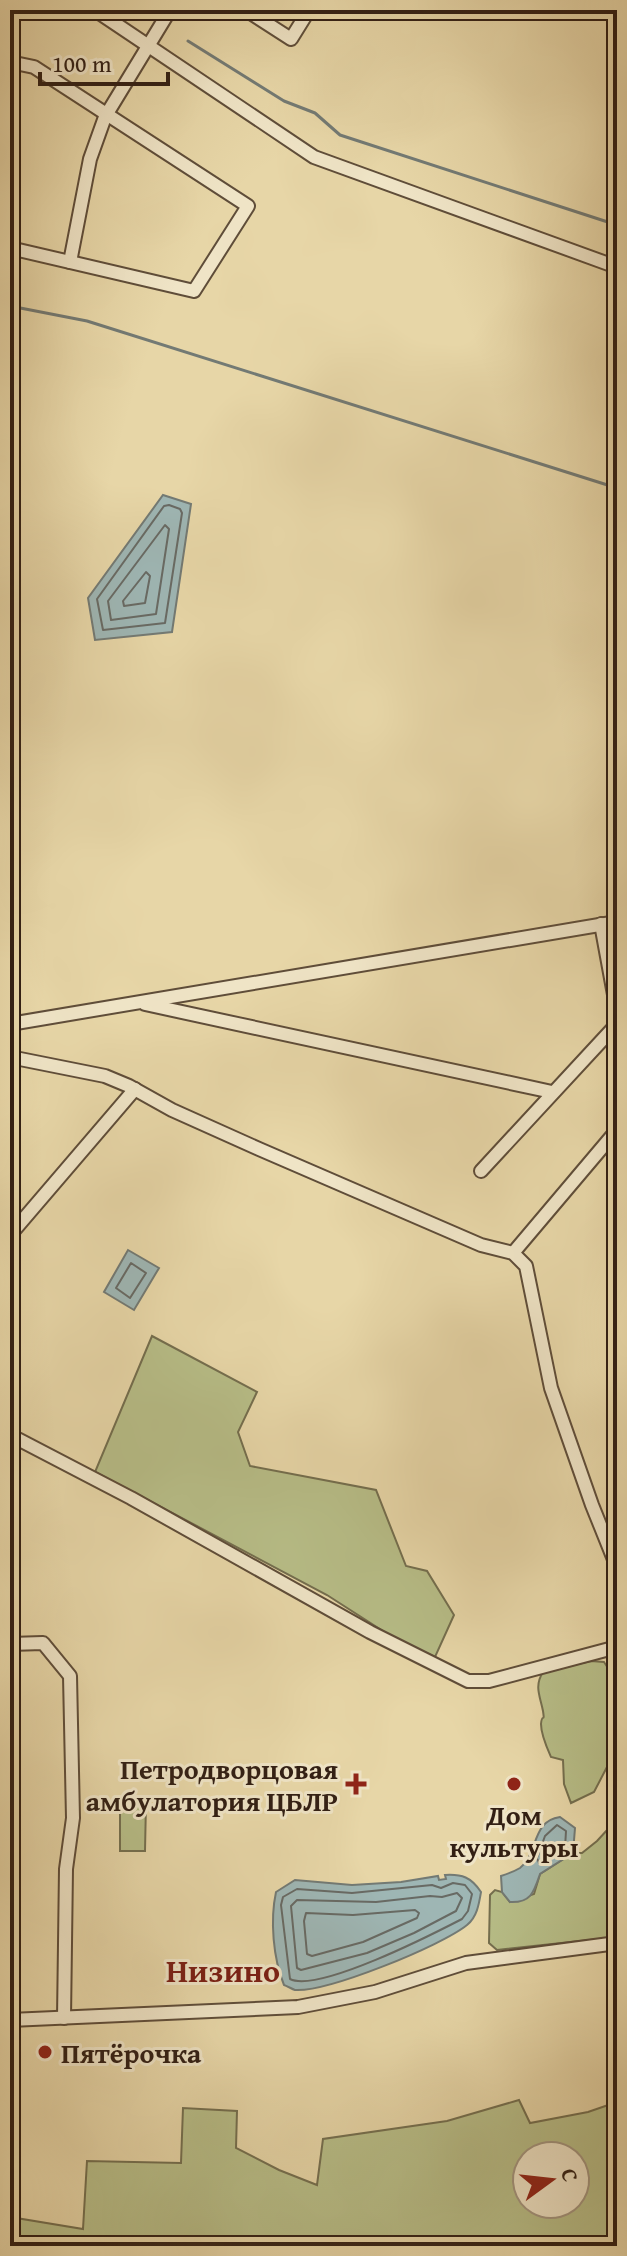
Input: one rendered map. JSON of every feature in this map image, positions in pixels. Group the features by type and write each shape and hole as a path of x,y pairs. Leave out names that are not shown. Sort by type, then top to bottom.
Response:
{"street":[{"path":"95,10 314,157 617,267"},
{"path":"70,262 90,159 107,113 170,10"},
{"path":"246,10 291,39 309,10"},
{"path":"10,62 34,67 248,206 194,291 10,248"},
{"path":"10,1024 617,922"},
{"path":"601,924 617,1011"},
{"path":"137,1002 552,1092"},
{"path":"481,1171 617,1024"},
{"path":"10,1057 105,1076 172,1110 336,1183 481,1245 513,1253 526,1266 551,1388 604,1539 617,1567"},
{"path":"10,1235 135,1089"},
{"path":"513,1253 617,1130"},
{"path":"10,1435 131,1498 370,1632 468,1681 489,1681 617,1647"},
{"path":"10,1644 43,1643 70,1676 73,1818 66,1869 64,2018"},
{"path":"10,2020 298,2007 375,1992 466,1963 617,1943"}],"green space":[{"path":"152,1336 257,1392 238,1432 250,1466 376,1490 406,1566 427,1571 454,1615 435,1657 397,1640 327,1595 95,1472"},
{"path":"591,1661 604,1662 614,1684 618,1708 617,1759 607,1767 594,1792 571,1803 564,1784 563,1760 551,1757 543,1737 541,1724 544,1715 539,1682 543,1672"},
{"path":"120,1802 146,1802 145,1851 120,1851"},
{"path":"617,1826 617,1937 497,1950 489,1943 490,1895 495,1890 502,1892 510,1902 534,1894 540,1874 573,1853 582,1853 609,1828"},
{"path":"519,2100 530,2123 588,2112 617,2102 617,2246 10,2246 10,2217 83,2229 87,2161 181,2163 183,2108 237,2111 236,2148 317,2185 323,2139 447,2121"}],"water":[{"path":"163,495 191,504 172,632 95,640 88,598"},
{"path":"128,1250 159,1268 134,1310 104,1292"},
{"path":"560,1817 575,1828 573,1853 540,1874 527,1898 510,1902 502,1892 501,1876 526,1862 544,1825"},
{"path":"445,1875 466,1878 481,1892 475,1914 467,1925 434,1944 357,1976 311,1989 295,1990 284,1985 274,1939 276,1892 295,1880 352,1885 438,1876 439,1880 446,1879"}],"waterway":[{"path":"188,41 284,101 315,113 340,135 617,225"},
{"path":"10,306 87,321 617,488"}],"place":[{"name":"Петродворцовая амбулатория ЦБЛР","path":"356,1784"},
{"name":"Дом культуры","path":"514,1784"},
{"name":"Пятёрочка","path":"45,2052"}],"district":[{"name":"Низино","path":"223,1970"}]}
